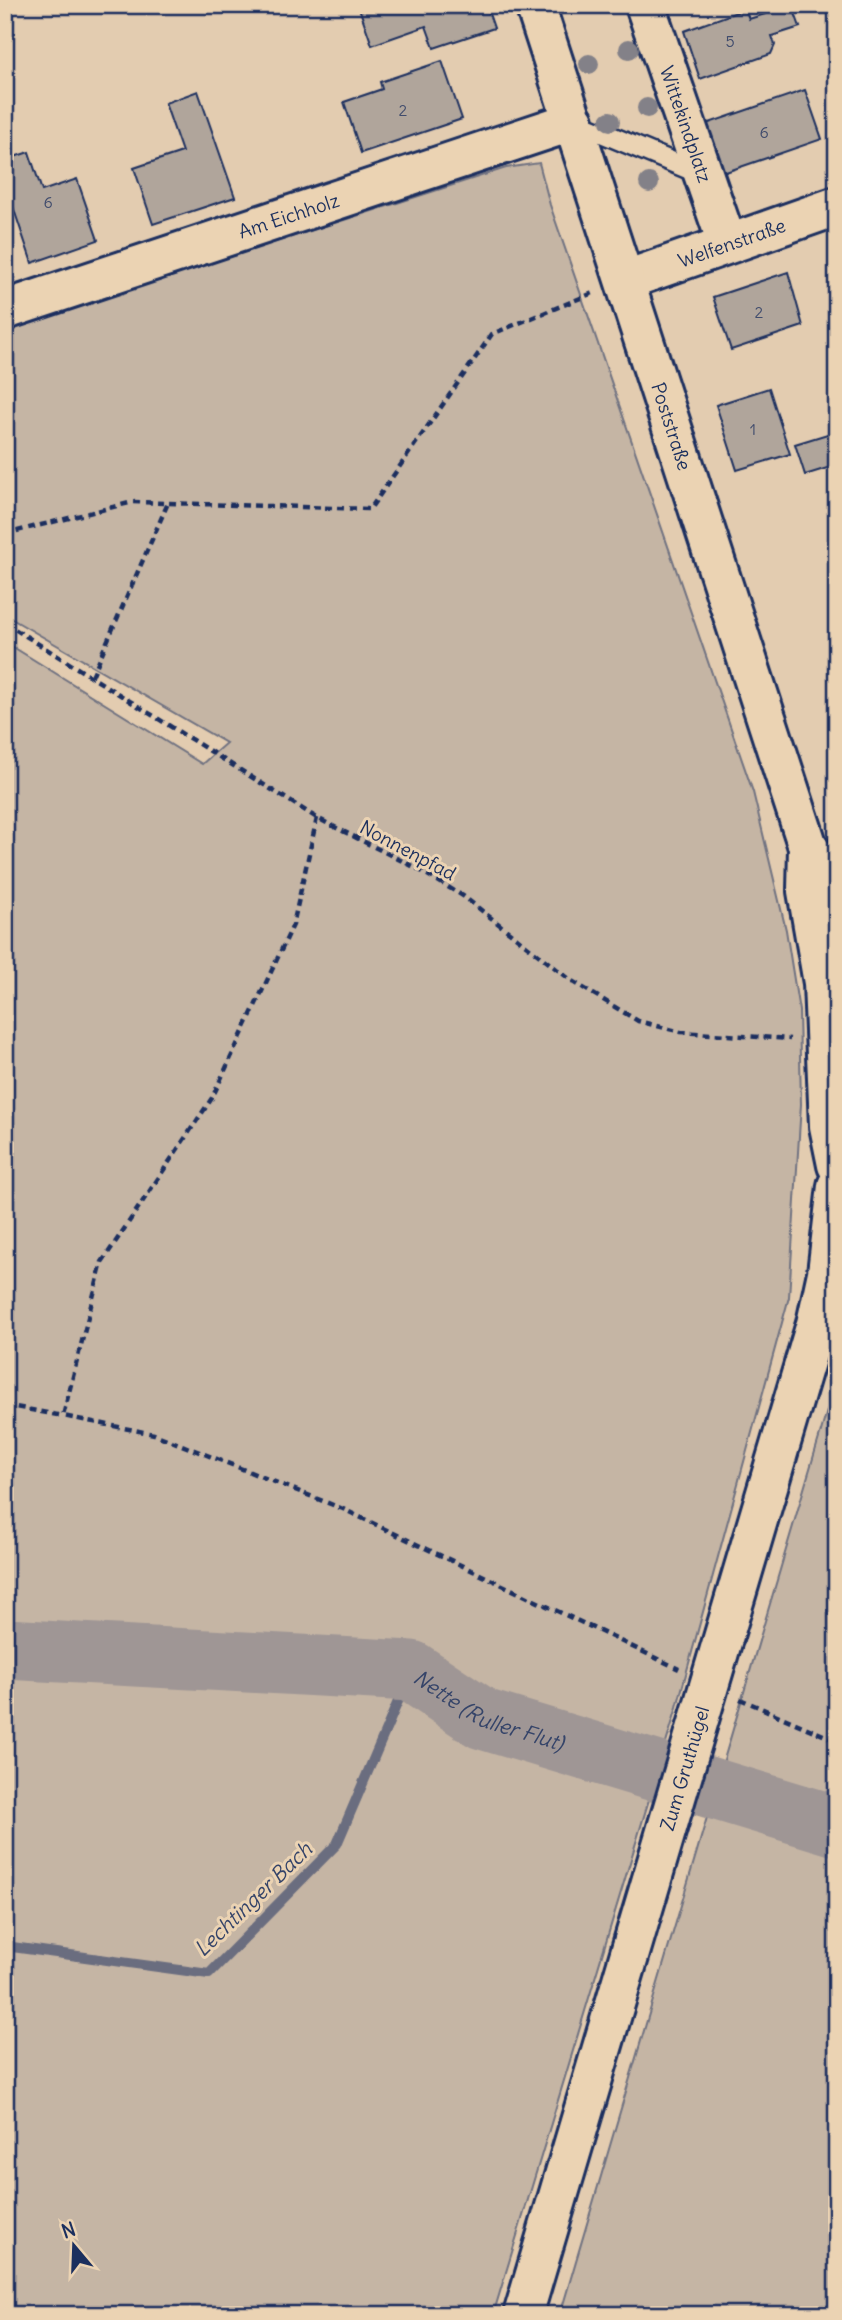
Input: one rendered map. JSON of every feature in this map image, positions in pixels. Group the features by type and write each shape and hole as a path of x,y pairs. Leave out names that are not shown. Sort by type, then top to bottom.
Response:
{"street":[{"name":"Poststraße","path":"536,5 808,847 837,891"},
{"name":"Wittekindplatz","path":"645,5 727,243"},
{"name":"Am Eichholz","path":"5,310 574,121"},
{"name":"Welfenstraße","path":"626,280 837,206"},
{"name":"Poststraße","path":"808,847 807,891 823,983 829,1126 837,1165"},
{"name":"Zum Gruthügel","path":"523,2315 816,1324 827,1273 836,1208"}],"lane":[{"path":"574,121 704,175"}],"path":[{"path":"5,534 133,502 370,509 492,334 626,280"},
{"path":"92,676 168,503"},
{"name":"Nonnenpfad","path":"5,623 317,818 416,868 463,896 572,981 639,1021 681,1032 802,1038"},
{"path":"63,1416 102,1262 212,1098 293,925 317,818"},
{"path":"5,1405 154,1434 343,1509 837,1741"}],"shaded area":[{"path":"539,163 550,205 753,792 786,930 799,1011 801,1104 789,1297 677,1707 493,2315 5,2315 5,642 202,764 226,743 5,615 5,329 506,168"},
{"path":"837,1377 837,2315 560,2315"}],"building":[{"path":"358,5 486,5 494,28 434,48 426,26 372,45"},
{"path":"762,5 792,5 800,27 772,36 775,45 771,54 700,79 684,31 745,9 749,19 765,14"},
{"path":"442,61 462,119 361,153 344,102 382,89 380,82"},
{"path":"805,90 822,139 723,173 706,124"},
{"path":"198,91 235,197 153,224 134,168 182,152 165,103"},
{"path":"29,152 42,191 77,179 98,240 32,263 5,183 5,160"},
{"path":"788,272 803,326 731,350 713,297"},
{"path":"769,388 790,454 737,470 716,405"},
{"path":"837,431 837,465 805,475 795,444"}],"waterway":[{"name":"Nette (Ruller Flut)","path":"5,1649 411,1671 483,1719 837,1826"},
{"name":"Lechtinger Bach","path":"5,1946 209,1974 337,1844 411,1671"}]}
